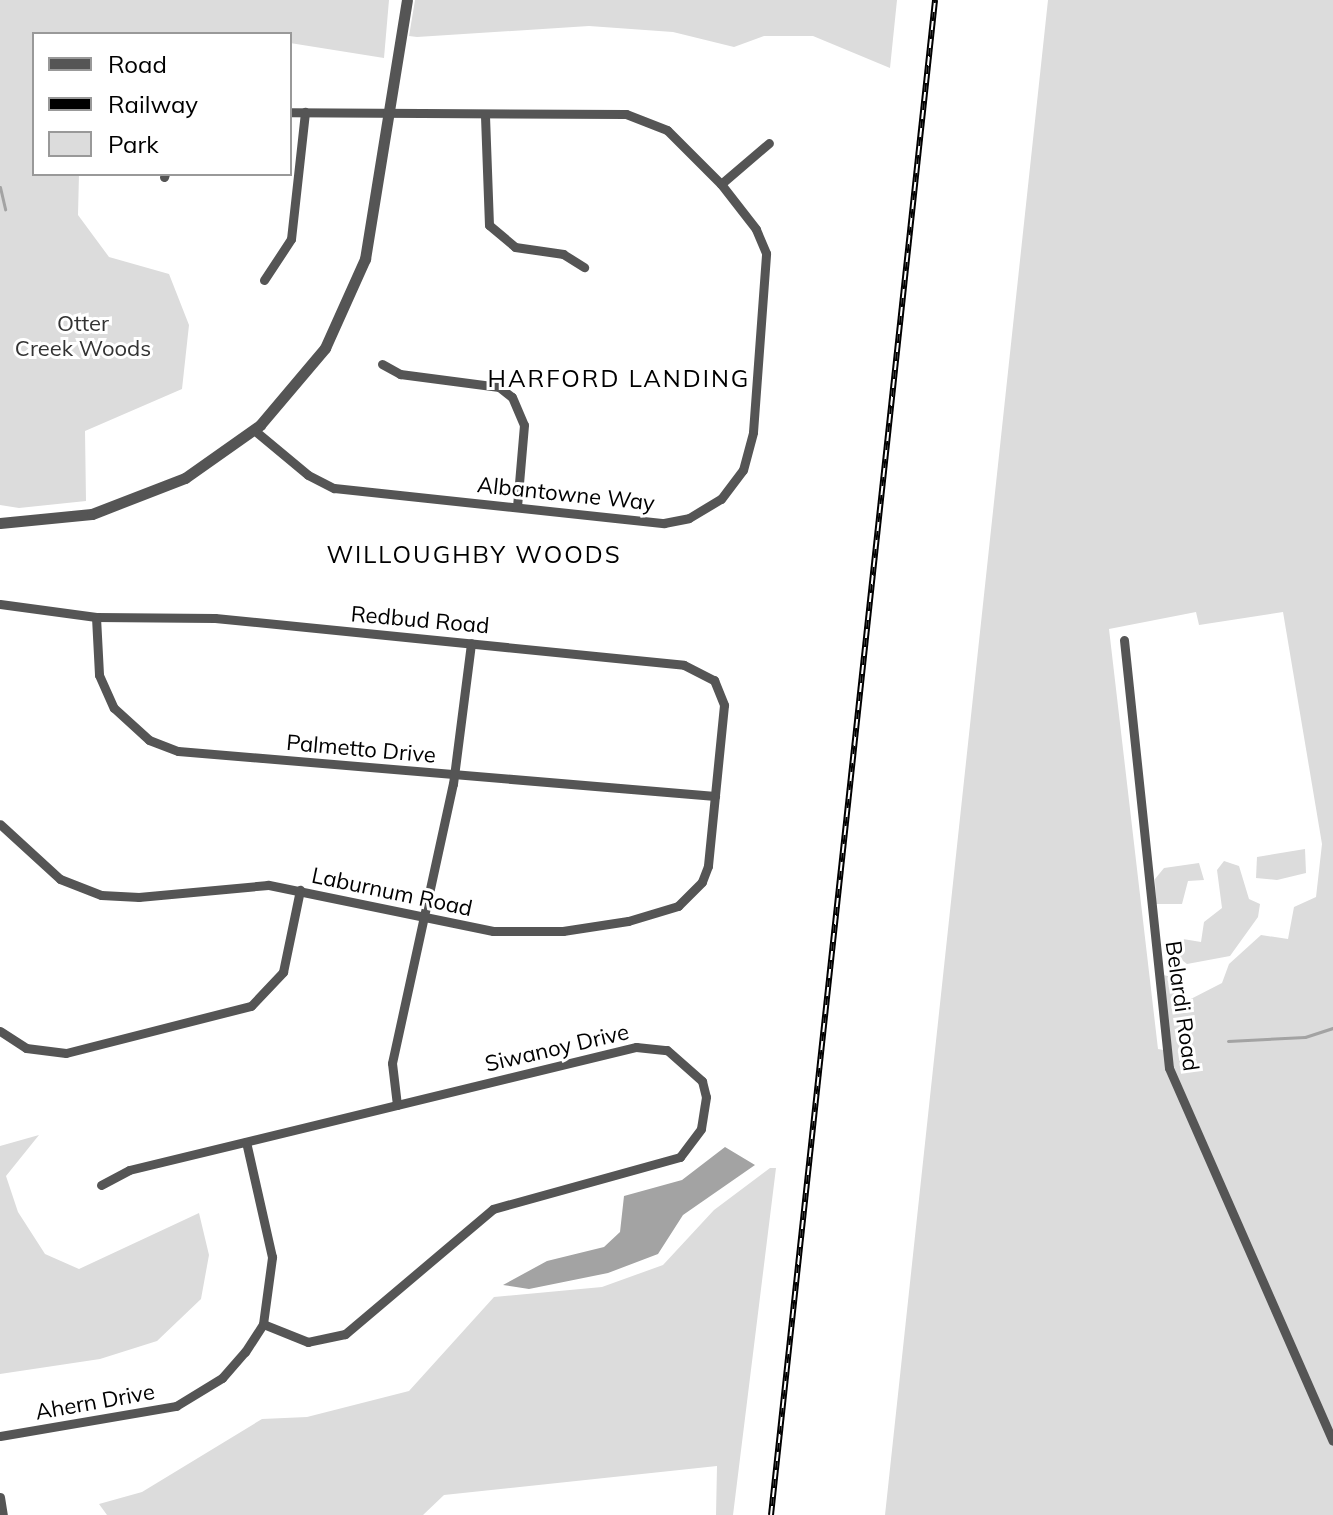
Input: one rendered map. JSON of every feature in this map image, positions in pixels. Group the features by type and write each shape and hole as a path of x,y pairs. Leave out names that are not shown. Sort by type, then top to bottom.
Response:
{"street":[{"path":"0,523 92,514 129,503 185,478 254,430 325,348 351,298 368,246 392,116 407,0"},
{"name":"Albantowne Way","path":"254,430 308,475 334,488 664,523 706,510 735,485 750,451 768,265 756,229 721,184 678,137 640,116 392,116 292,112"},
{"path":"264,280 291,239 305,112"},
{"path":"485,116 489,225 515,247 563,254 584,267"},
{"path":"721,184 769,143"},
{"path":"382,364 400,374 499,387 512,397 524,425 517,506"},
{"name":"Redbud Road","path":"0,604 96,617 215,618 684,665 706,674 718,685 724,705 715,796"},
{"name":"Palmetto Drive","path":"96,617 95,654 105,694 122,719 162,746 455,775 715,796"},
{"name":"Belardi Road","path":"1124,640 1169,1068 1333,1441"},
{"path":"397,1105 392,1063 455,775 471,643"},
{"name":"Laburnum Road","path":"0,824 52,874 101,895 139,897 222,886 300,890 425,918 528,933 661,913 678,906 702,882 715,796"},
{"path":"0,1031 26,1048 66,1053 251,1006 283,972 300,890"},
{"name":"Siwanoy Drive","path":"101,1185 129,1170 652,1046 691,1067 706,1097 701,1129 680,1157 493,1209 345,1334 308,1342 263,1324"},
{"name":"Ahern Drive","path":"0,1436 176,1406 222,1378 263,1324 272,1257 246,1142"},
{"path":"0,1497 3,1515"}],"green space":[{"name":"Otter Creek Woods","path":"0,0 389,0 384,58 292,43 292,32 32,32 32,176 79,176 78,215 109,257 169,274 189,325 182,389 85,431 86,501 19,508 0,505"},
{"path":"415,0 897,0 890,68 813,36 764,36 734,47 673,32 589,26 409,36"},
{"path":"1048,0 1333,0 1333,1515 885,1515","holes":["1196,612 1199,625 1283,612 1322,844 1316,897 1294,907 1288,939 1261,935 1229,964 1222,983 1183,1003 1172,990 1172,977 1163,975 1169,1051 1158,1049 1109,629"]},
{"path":"1305,849 1306,873 1277,880 1256,878 1257,857"},
{"path":"1224,861 1239,866 1249,899 1260,904 1258,917 1230,956 1187,964 1165,947 1183,939 1201,942 1204,922 1222,908 1217,870"},
{"path":"1199,863 1204,880 1188,881 1182,904 1156,904 1155,879 1164,868"},
{"path":"39,1135 6,1176 18,1212 45,1254 79,1269 199,1213 209,1255 201,1299 157,1341 100,1359 0,1374 0,1146"},
{"path":"770,1168 776,1168 733,1515 716,1515 717,1466 444,1495 423,1515 107,1515 99,1504 142,1492 262,1419 307,1417 409,1391 494,1297 602,1287 663,1265 714,1210"}],"shaded area":[{"path":"725,1147 755,1165 683,1215 658,1254 608,1273 529,1289 503,1285 547,1261 604,1247 620,1232 624,1196 682,1180"}],"waterway":[{"path":"0,187 5,209"},
{"path":"1228,1041 1305,1037 1333,1028"}],"railway":[{"path":"771,1515 935,0"}],"district":[{"name":"HARFORD LANDING","path":"619,379"},
{"name":"WILLOUGHBY WOODS","path":"474,555"}]}
